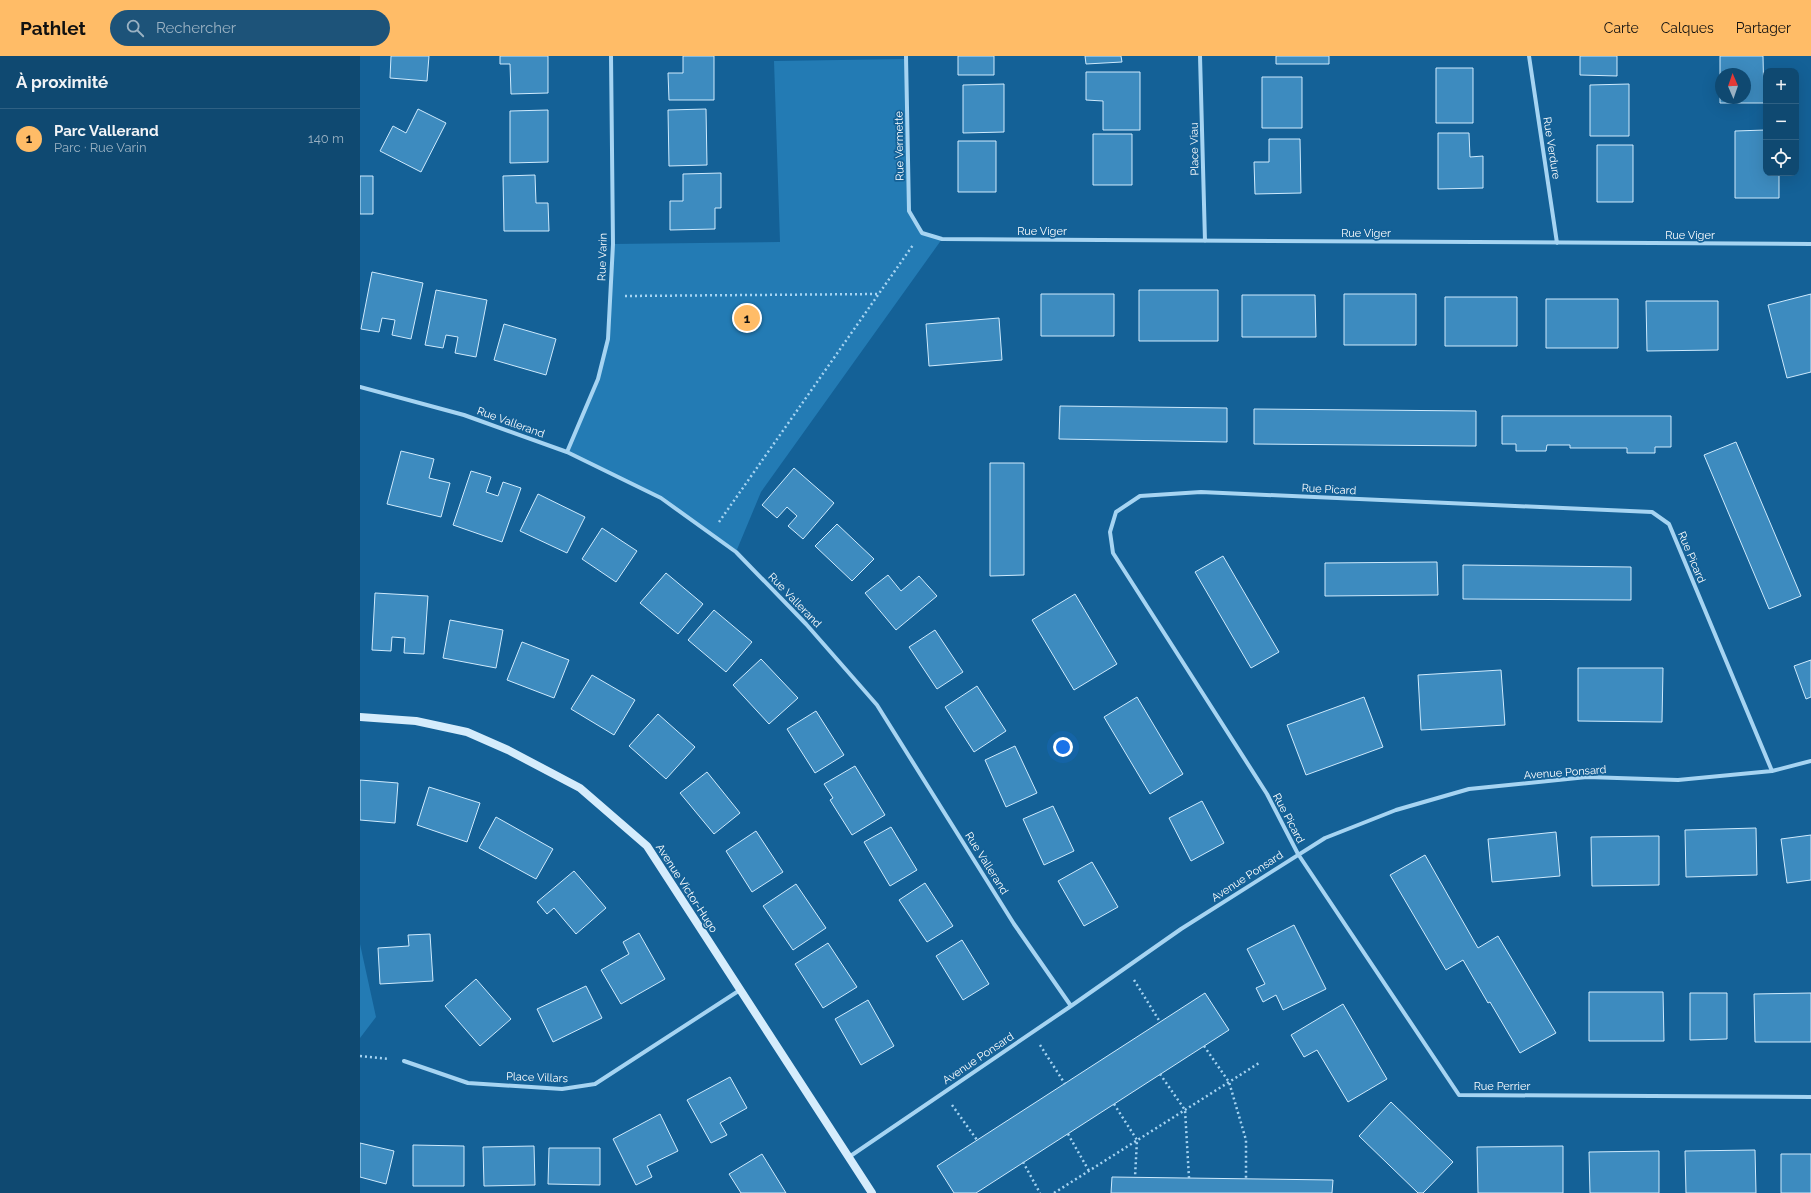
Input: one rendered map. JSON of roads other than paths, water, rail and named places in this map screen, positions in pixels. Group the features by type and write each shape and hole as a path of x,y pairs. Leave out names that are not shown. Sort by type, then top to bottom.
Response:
{"street":[{"name":"Rue Varin","path":"567,452 598,379 608,339 613,244 611,56"},
{"name":"Rue Vermette","path":"906,56 909,211 922,233"},
{"name":"Place Viau","path":"1200,56 1205,241"},
{"name":"Rue Verdure","path":"1529,56 1557,243"},
{"name":"Rue Viger","path":"922,233 942,239 1811,244"},
{"name":"Rue Vallerand","path":"360,387 464,415 567,452 661,498 736,552 796,613 877,705 1014,924 1071,1006"},
{"name":"Rue Picard","path":"1298,854 1267,794 1113,553 1110,532 1116,512 1140,496 1201,492 1652,512 1669,524 1772,771"},
{"name":"Avenue Victor-Hugo","path":"360,717 416,721 467,732 508,750 580,788 648,846 872,1193"},
{"name":"Avenue Ponsard","path":"848,1157 1032,1033 1180,929 1325,838 1396,810 1469,789 1587,778 1678,780 1772,771 1811,761"},
{"name":"Rue Perrier","path":"1298,854 1459,1095 1811,1097"},
{"name":"Place Villars","path":"404,1061 468,1083 562,1089 595,1084 741,990"}],"place":[{"name":"Parc Vallerand","path":"747,318"}]}
